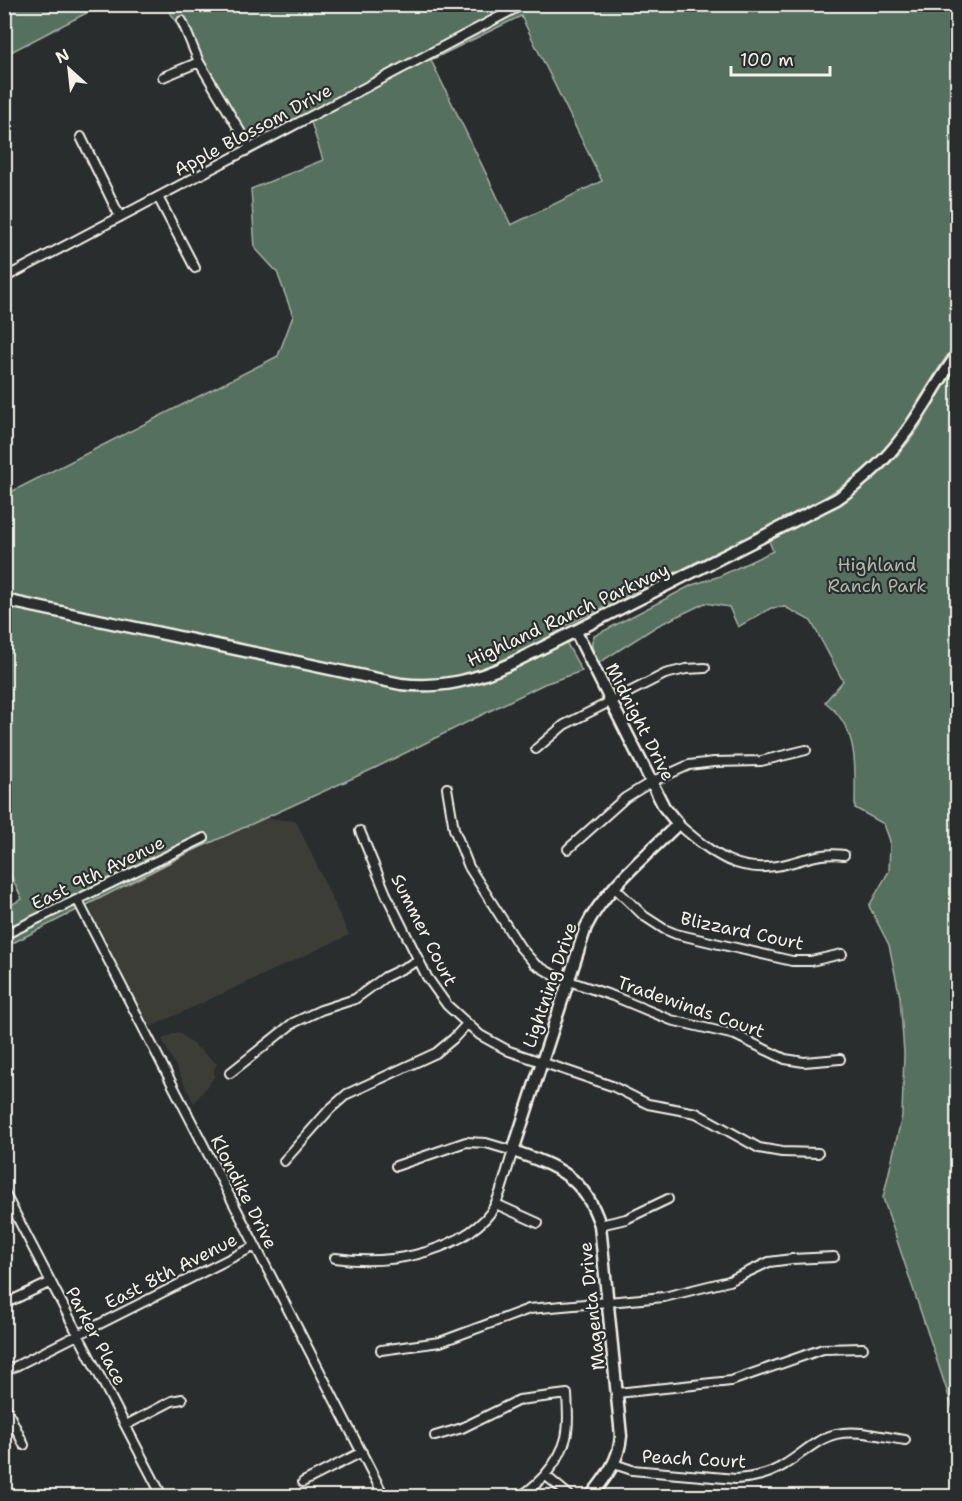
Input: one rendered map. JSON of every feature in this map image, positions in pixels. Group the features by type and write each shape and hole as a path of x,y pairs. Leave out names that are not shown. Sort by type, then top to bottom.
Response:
{"main road":[{"name":"Highland Ranch Parkway","path":"4,600 413,685 451,684 477,678 576,632 810,514 849,491 892,451 957,354"},
{"name":"Midnight Drive","path":"576,632 664,807 678,824"},
{"name":"Lightning Drive","path":"513,1151 589,921 599,905 678,824"},
{"name":"Magenta Drive","path":"513,1151 546,1162 567,1174 584,1191 594,1208 600,1225 621,1436 614,1464 591,1497"}],"street":[{"name":"Apple Blossom Drive","path":"4,278 516,8"},
{"path":"182,21 199,62 250,148"},
{"path":"163,77 199,62"},
{"path":"81,137 120,217"},
{"path":"158,197 195,268"},
{"path":"536,749 564,725 665,675 675,671 705,668"},
{"path":"568,849 625,798 651,782 690,765 702,762 761,761 806,750"},
{"name":"Tradewinds Court","path":"447,788 454,829 479,885 528,957 546,971 671,1020 735,1035 785,1059 804,1062 840,1059"},
{"path":"678,824 708,850 741,865 775,867 820,855 844,855"},
{"name":"Summer Court","path":"360,831 386,894 418,961 436,992 466,1025 480,1035 508,1051 612,1086 648,1104 696,1113 759,1148 782,1152 818,1153"},
{"name":"East 9th Avenue","path":"4,935 204,838"},
{"name":"Blizzard Court","path":"615,888 644,916 659,927 676,934 792,961 811,961 842,954"},
{"name":"Klondike Drive","path":"78,901 384,1497"},
{"path":"230,1073 293,1023 321,1010 355,999 386,977 418,961"},
{"path":"284,1161 330,1109 347,1094 436,1053 453,1040 466,1025"},
{"path":"335,1258 368,1262 386,1261 433,1250 465,1235 485,1219 495,1204 513,1151 486,1143 466,1142 396,1166"},
{"name":"Parker Place","path":"4,1192 7,1203 51,1282 161,1494"},
{"path":"600,1225 626,1219 668,1199"},
{"path":"495,1204 538,1223"},
{"name":"East 8th Avenue","path":"4,1372 255,1246"},
{"path":"381,1350 440,1342 529,1309 664,1297 729,1281 758,1267 782,1260 834,1257"},
{"path":"4,1304 51,1282"},
{"path":"617,1393 731,1381 823,1349 863,1348"},
{"path":"435,1436 462,1428 519,1400 567,1394 569,1431 567,1441 558,1460 534,1487 520,1497"},
{"path":"126,1425 172,1401 182,1399"},
{"path":"4,1404 24,1445"},
{"name":"Peach Court","path":"614,1464 632,1470 736,1479 771,1472 819,1441 838,1434 857,1433 905,1440"},
{"path":"303,1482 362,1452"},
{"path":"545,1475 570,1497"}],"shaded area":[{"path":"264,818 296,821 349,935 150,1027 90,909 92,900"},
{"path":"178,1032 217,1064 214,1077 194,1103 162,1039"}],"green space":[{"path":"5,4 101,4 102,5 5,55"},
{"path":"166,5 957,5 957,342 889,443 871,463 846,483 811,506 559,629 582,671 544,684 375,768 190,852 5,947 5,908 22,899 5,863 5,780 9,778 4,764 5,495 278,356 293,316 277,272 255,248 251,189 323,160 311,122 248,156","holes":["521,16 602,181 511,225 431,60"]},
{"name":"Highland Ranch Park","path":"957,366 957,1421 883,1198 902,1116 904,1053 900,997 889,945 869,906 889,871 890,841 884,824 855,808 855,764 850,737 844,724 825,702 843,681 811,621 785,607 771,608 738,627 729,607 705,603 657,626 599,663 593,650 592,640 594,636 692,585 720,576 773,551 769,541 832,508 868,484 900,452 916,432"}]}
